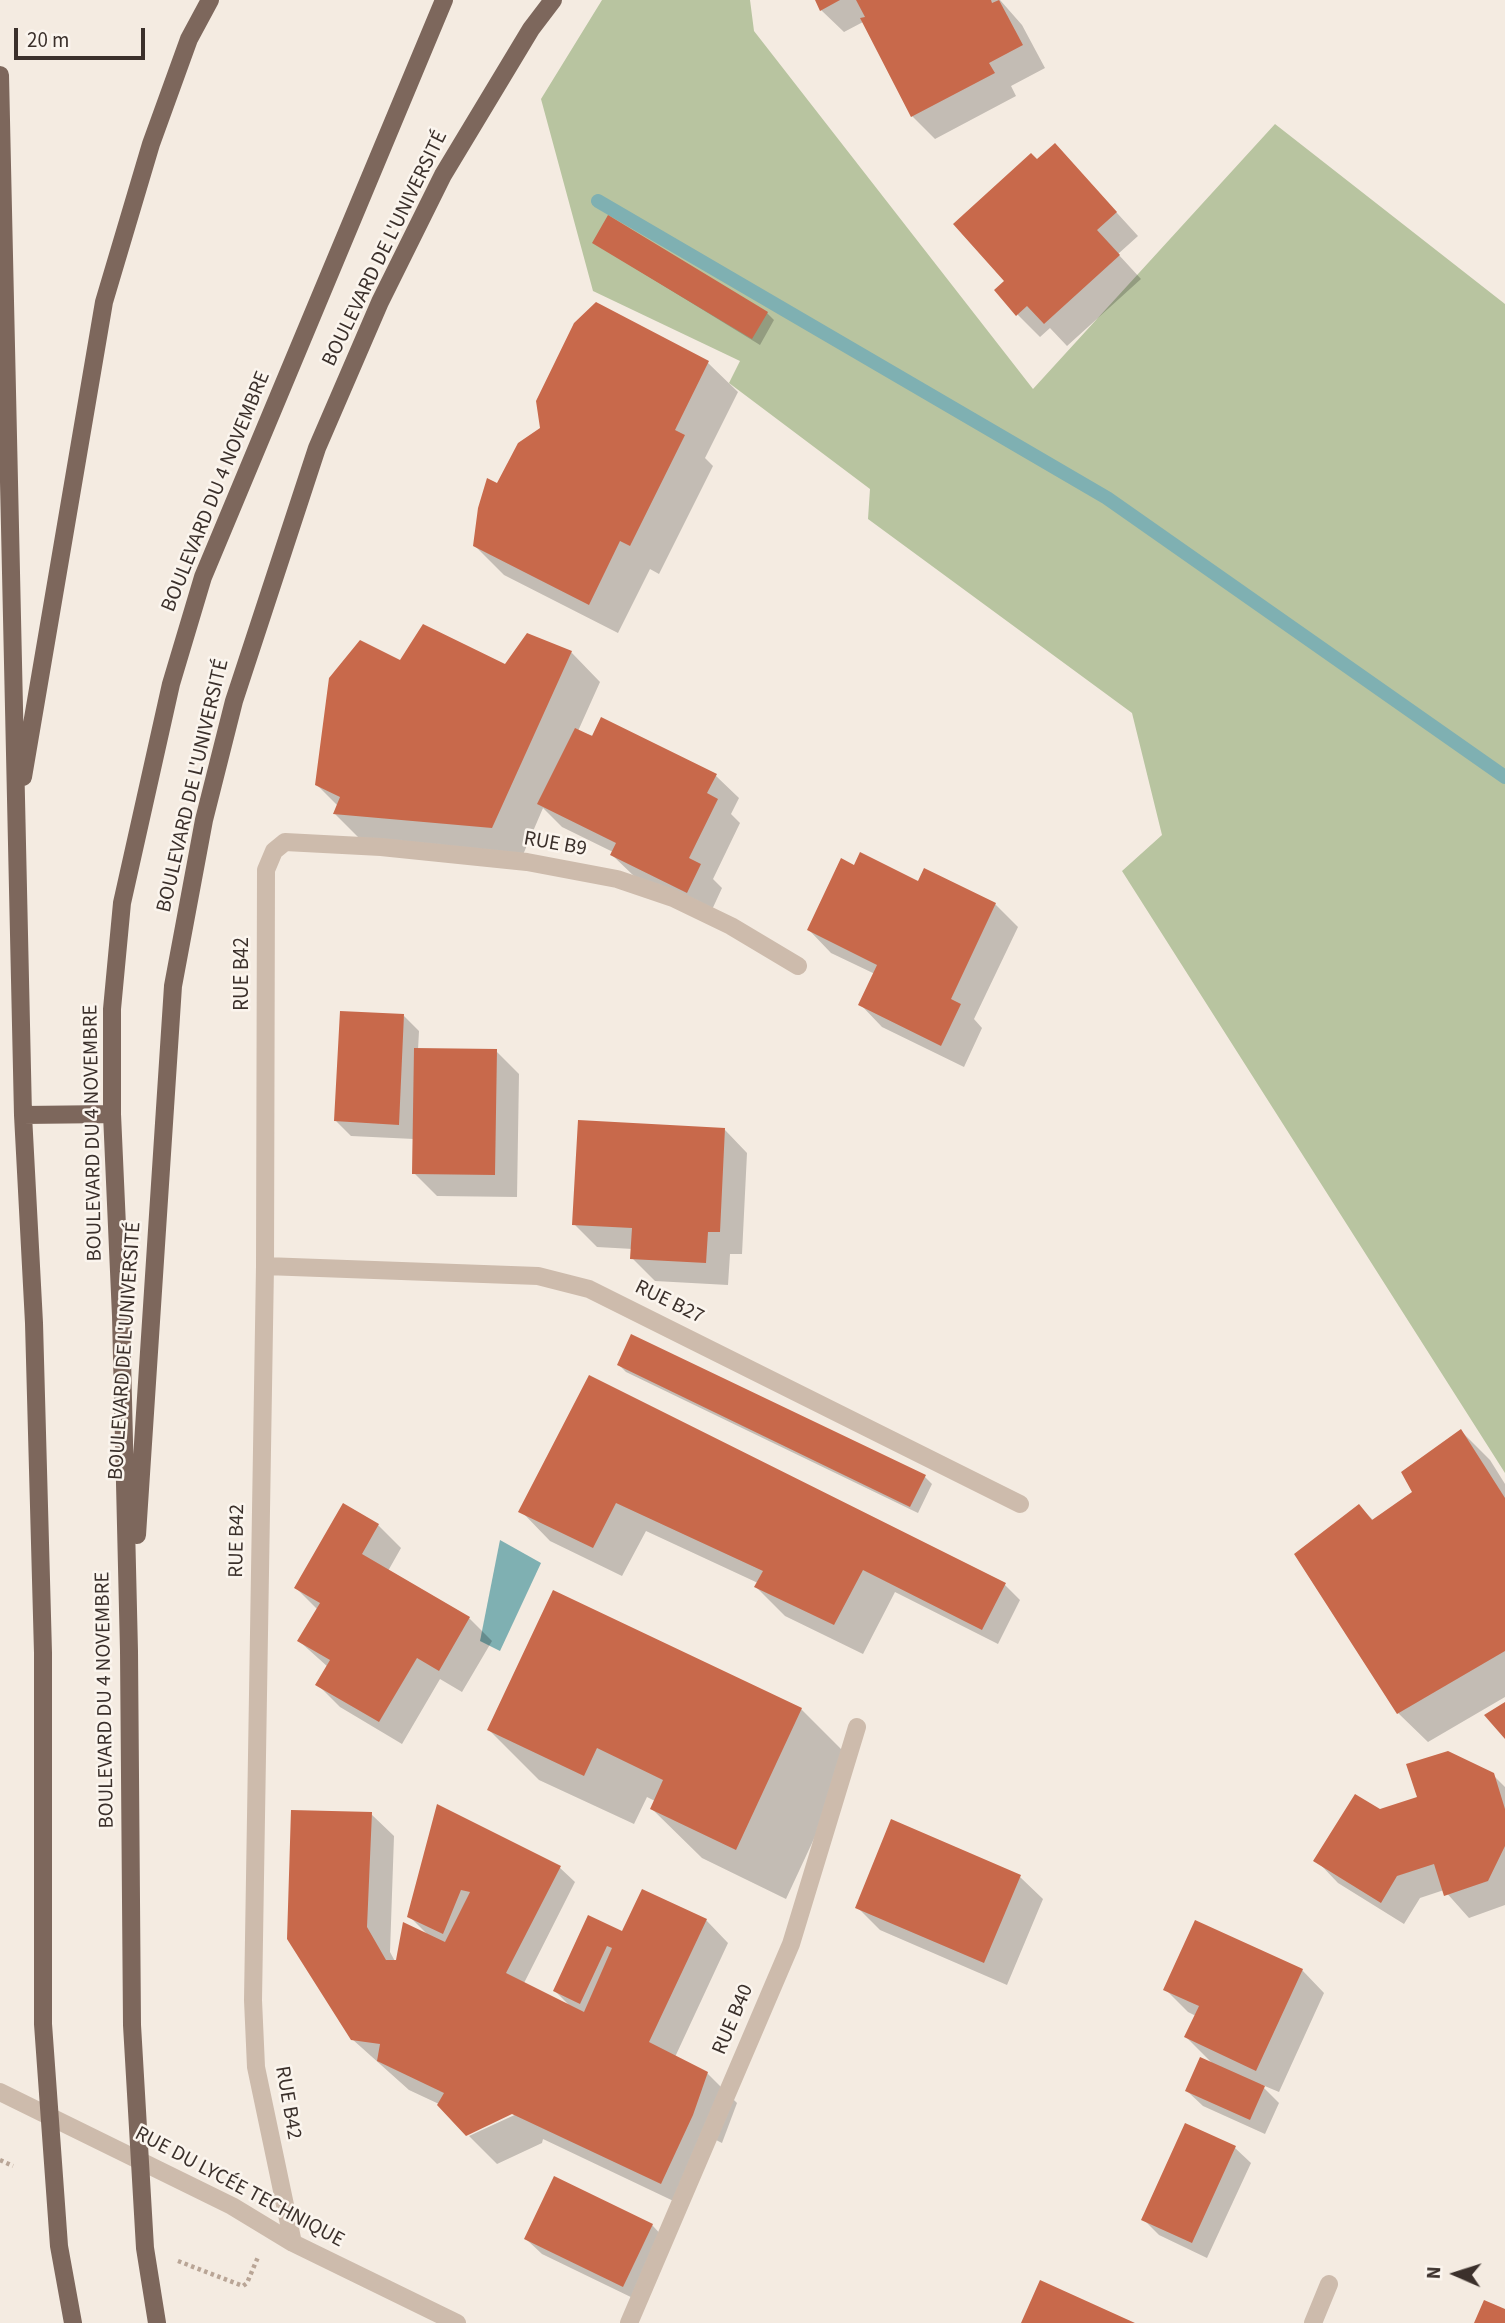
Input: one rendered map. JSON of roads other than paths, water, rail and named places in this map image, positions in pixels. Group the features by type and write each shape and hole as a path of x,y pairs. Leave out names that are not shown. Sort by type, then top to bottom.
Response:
{"main road":[{"path":"15,818 104,302 151,144 189,39 210,0"},
{"name":"BOULEVARD DU 4 NOVEMBRE","path":"157,2323 145,2248 132,2025 129,1651 121,1316 112,1114 112,1009 122,903 142,803 174,672 203,577 444,0"},
{"name":"BOULEVARD DE L'UNIVERSITÉ","path":"129,1651 173,986 204,820 234,701 317,448 380,302 443,175 531,29 553,0"},
{"path":"0,75 23,1115 34,1323 43,1653 43,2024 59,2246 73,2323"},
{"path":"23,1115 112,1114"}],"street":[{"name":"RUE B9","path":"285,842 381,847 527,862 617,879 673,898 731,926 797,966"},
{"name":"RUE B42","path":"285,842 274,851 266,870 265,1266 253,2000 257,2067 293,2243"},
{"name":"RUE B27","path":"265,1266 538,1276 589,1289 1020,1504"},
{"name":"RUE B40","path":"629,2323 792,1944 857,1727"},
{"name":"RUE DU LYCÉE TECHNIQUE","path":"0,2092 232,2206 293,2243 457,2323"},
{"path":"1313,2323 1329,2284"}],"water":[{"path":"500,1540 541,1563 500,1651 480,1641"}],"waterway":[{"path":"598,201 1107,498 1505,777"}]}
